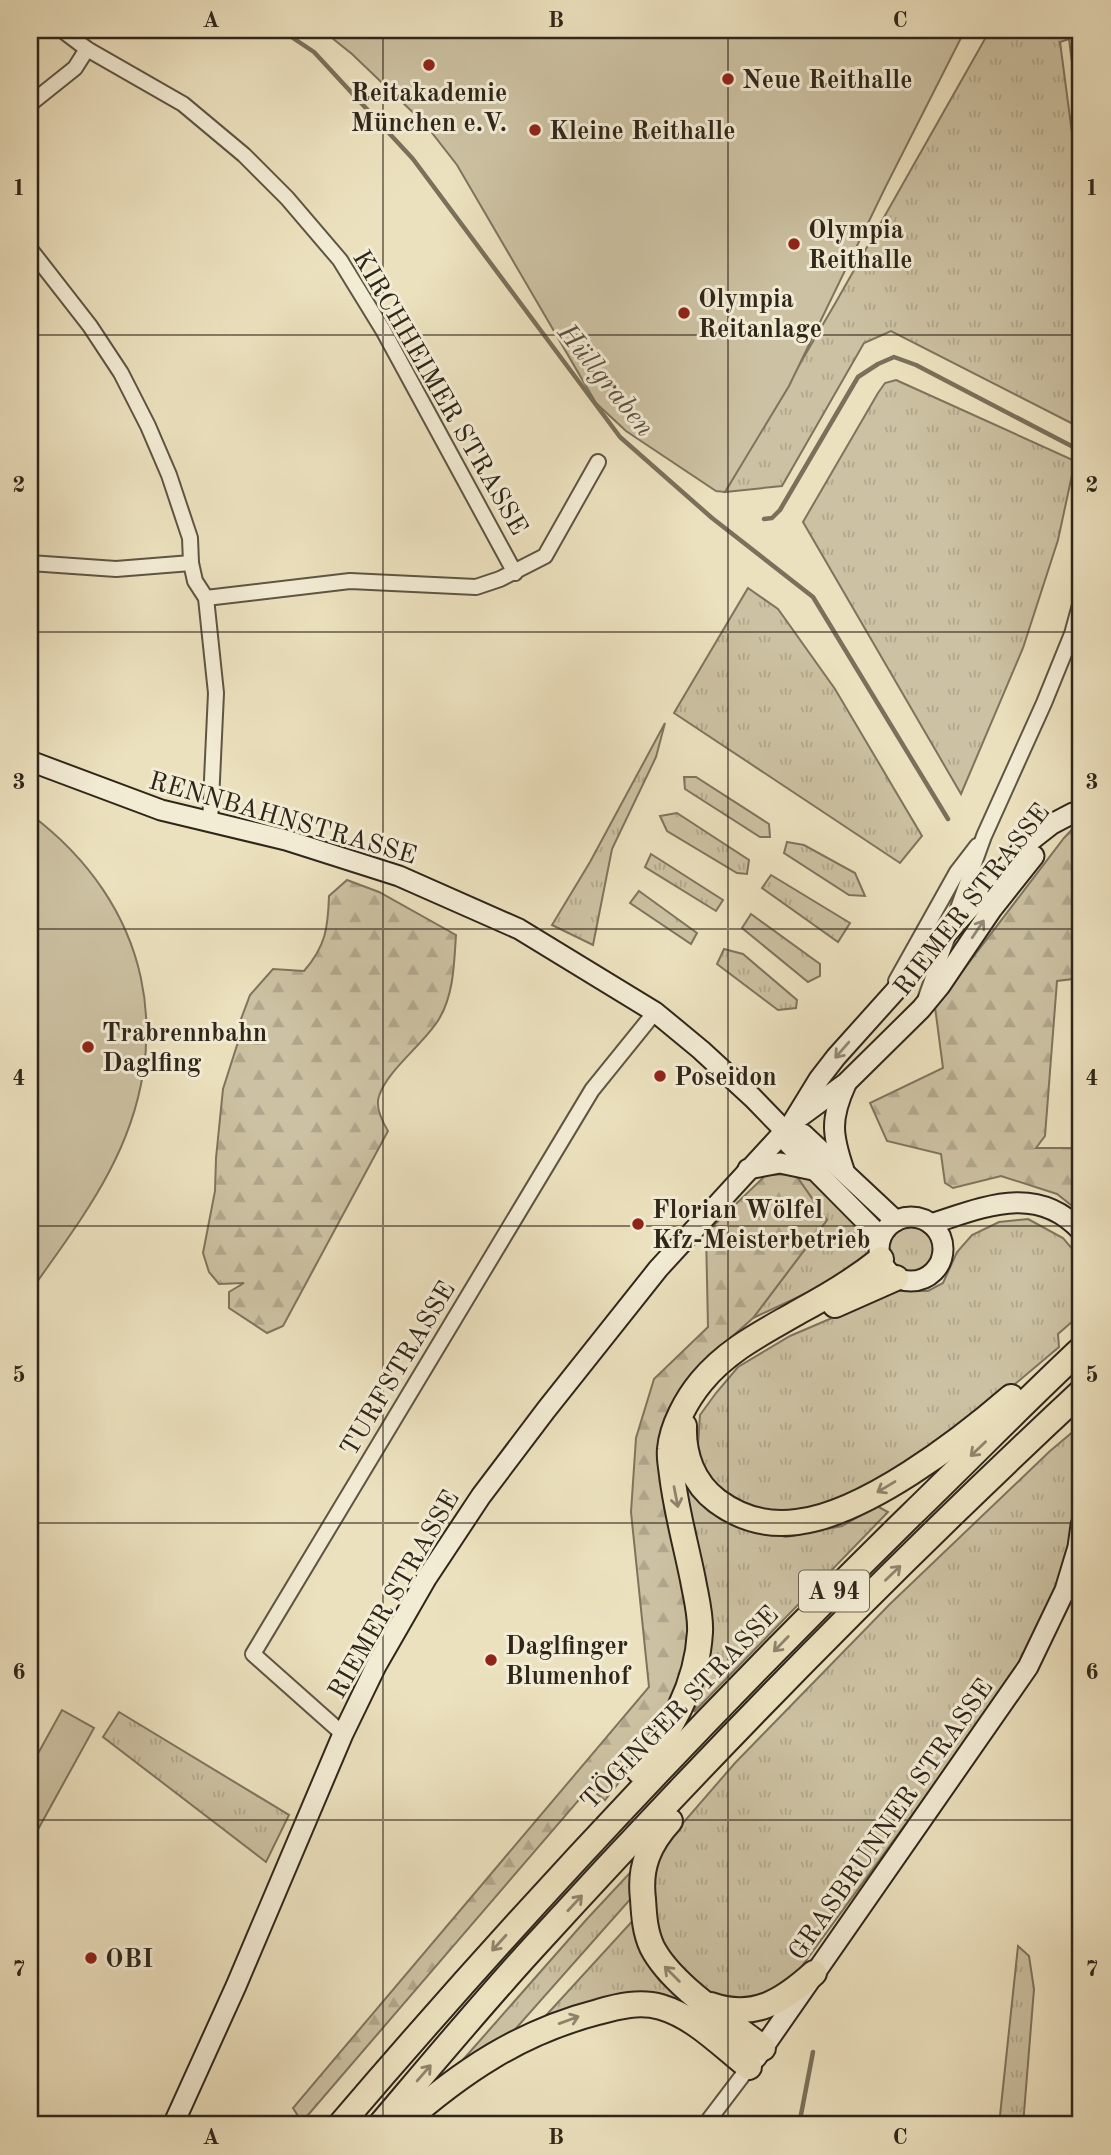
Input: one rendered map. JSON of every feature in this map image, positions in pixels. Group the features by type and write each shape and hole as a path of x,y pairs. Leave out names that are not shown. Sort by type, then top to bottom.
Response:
{"highway":[{"path":"611,1820 630,1783 676,1718 688,1691 698,1653 698,1605 674,1490 670,1451 671,1441 685,1408 700,1383 729,1355 754,1336 838,1290 881,1248"},
{"path":"797,1313 833,1306 897,1278"},
{"name":"TÖGINGER STRASSE","path":"340,2125 425,2025 611,1820 807,1618 1081,1349"},
{"path":"685,1408 684,1445 702,1489 729,1510 742,1516 759,1521 796,1522 819,1518 870,1496 964,1435 1041,1371 1062,1367"},
{"name":"A 94","path":"380,2125 530,1951 724,1743 828,1636 1081,1392"},
{"path":"724,1743 702,1787 652,1844 646,1857 642,1880 645,1925 652,1945 670,1972 705,2002 756,2057"},
{"path":"705,2002 730,2010 757,2008 790,1994 814,1973"},
{"path":"401,2125 468,2070 507,2046 574,2018 622,2006 659,2006 680,2013 756,2057"}],"street":[{"name":"KIRCHHEIMER STRASSE","path":"62,30 87,49 183,104 244,155 287,198 340,260 383,330 515,573"},
{"path":"30,104 75,68 87,49"},
{"path":"30,249 90,326 121,373 169,475 190,538 195,581 206,598 216,694 210,823"},
{"path":"206,598 350,581 476,587 515,573 545,556 598,461"},
{"path":"30,563 116,569 191,563"},
{"path":"921,1009 984,836 1044,703 1072,634 1081,601"},
{"name":"RENNBAHNSTRASSE","path":"30,761 161,810 286,840 399,876 519,929 655,1012 788,1127 803,1134 896,1221"},
{"name":"RIEMER STRASSE","path":"173,2125 230,1999 342,1734 413,1601 481,1496 657,1269 788,1127 846,1083 921,1009 1026,864 1073,813 1052,824 1029,842 836,1057 788,1127"},
{"path":"887,999 957,872 984,836"},
{"name":"TURFSTRASSE","path":"342,1734 253,1654 592,1090 655,1012"},
{"path":"845,1172 836,1147 833,1124 846,1083"},
{"name":"RENNBAHNSTRASSE","path":"788,1127 789,1144 881,1248 890,1273 897,1278"},
{"path":"748,1169 780,1163 813,1170"},
{"path":"931,1224 979,1209 1017,1202 1046,1207 1072,1221 1081,1231"},
{"path":"943,1242 979,1209"},
{"path":"881,1248 885,1231 896,1221 914,1217 931,1224 939,1232 944,1253 935,1272 917,1281 897,1278"},
{"name":"GRASBRUNNER STRASSE","path":"705,2125 756,2057 1028,1667 1065,1590 1078,1547 1081,1525"}],"green space":[{"name":"Olympia Reitanlage","path":"322,30 965,30 789,386 725,492 716,491 626,431 596,403 457,165 425,124 352,54"},
{"path":"990,30 1081,30 1081,136 1069,39 1060,42 1081,201 1081,428 891,331 864,343 782,486 725,492 836,302"},
{"path":"896,380 1075,461 1058,540 1023,648 961,794 803,522 878,393 885,383"},
{"path":"748,588 778,609 835,689 922,836 900,863 674,713"},
{"path":"665,723 656,757 612,849 593,945 552,925 590,862"},
{"path":"684,777 696,777 769,824 770,837 760,837 685,789"},
{"path":"677,813 749,860 747,874 737,873 667,831 660,816"},
{"name":"Trabrennbahn Daglfing","path":"30,814 71,850 103,889 126,932 141,977 146,1024 143,1073 131,1122 100,1188 30,1292"},
{"path":"1081,820 1081,978 1057,981 1045,1136 1036,1148 1081,1148 1081,1213 1057,1194 1001,1176 953,1188 945,1183 941,1154 887,1141 870,1103 943,1068 935,1007 1064,838"},
{"path":"787,842 804,845 855,873 865,896 849,895 784,853"},
{"path":"651,854 723,900 716,911 645,867"},
{"path":"771,875 850,923 838,942 762,888"},
{"path":"347,880 379,892 456,935 452,978 448,999 439,1019 390,1076 379,1096 381,1118 388,1131 283,1326 267,1333 229,1308 229,1292 244,1283 219,1284 209,1272 203,1253 215,1191 223,1089 250,995 273,969 304,971 317,953 324,936 329,896"},
{"path":"639,891 697,933 691,944 630,903"},
{"path":"751,914 820,964 820,976 808,982 742,928"},
{"path":"724,949 743,954 797,1000 796,1008 778,1010 717,964"},
{"path":"807,1173 837,1199 858,1223 870,1246 869,1256 858,1269 753,1318 827,1220 795,1174"},
{"path":"795,1174 827,1220 753,1318 708,1358 680,1389 666,1417 694,1619 693,1657 655,1737 605,1800 589,1788 302,2122 293,2108 649,1687 631,1512 636,1438 654,1379 708,1327 706,1233 766,1175"},
{"path":"1028,1219 1063,1238 1081,1259 1081,1314 1058,1334 1059,1347 970,1422 858,1496 813,1512 768,1516 727,1501 705,1475 698,1445 700,1415 738,1367 790,1336 895,1291 928,1291 943,1283 957,1252 972,1235 999,1222"},
{"path":"911,1227 928,1233 934,1250 928,1267 911,1273 894,1267 888,1250 894,1233"},
{"path":"1081,1425 1081,1474 1076,1519 1054,1603 1007,1685 786,1988 734,2002 704,1989 671,1960 660,1938 651,1896 660,1857 670,1838 735,1763 890,1604 1050,1451"},
{"path":"677,1463 738,1526 786,1537 842,1526 877,1506 888,1512 694,1712 707,1671 712,1619 700,1555"},
{"path":"62,1710 94,1728 30,1844 30,1768"},
{"path":"119,1712 289,1815 266,1862 103,1737"},
{"path":"641,1861 634,1895 503,2043 439,2087 586,1920"},
{"path":"636,1917 644,1951 659,1980 685,2001 681,2005 540,2022"},
{"path":"1018,1946 1029,1956 1034,1989 1023,2125 999,2125"}],"waterway":[{"name":"Hüllgraben","path":"281,30 314,52 413,159 620,437 712,518 813,597 948,819"},
{"path":"764,519 772,518 780,510 858,377 894,357 916,365 1081,451"},
{"name":"Hüllgraben","path":"799,2125 813,2052"}],"place":[{"name":"Reitakademie München e.V.","path":"429,65"},
{"name":"Neue Reithalle","path":"728,79"},
{"name":"Kleine Reithalle","path":"535,130"},
{"name":"Olympia Reithalle","path":"794,244"},
{"name":"Olympia Reitanlage","path":"684,313"},
{"name":"Trabrennbahn Daglfing","path":"88,1047"},
{"name":"Poseidon","path":"660,1076"},
{"name":"Florian Wölfel Kfz-Meisterbetrieb","path":"638,1224"},
{"name":"Daglfinger Blumenhof","path":"491,1660"},
{"name":"OBI","path":"91,1958"}]}
